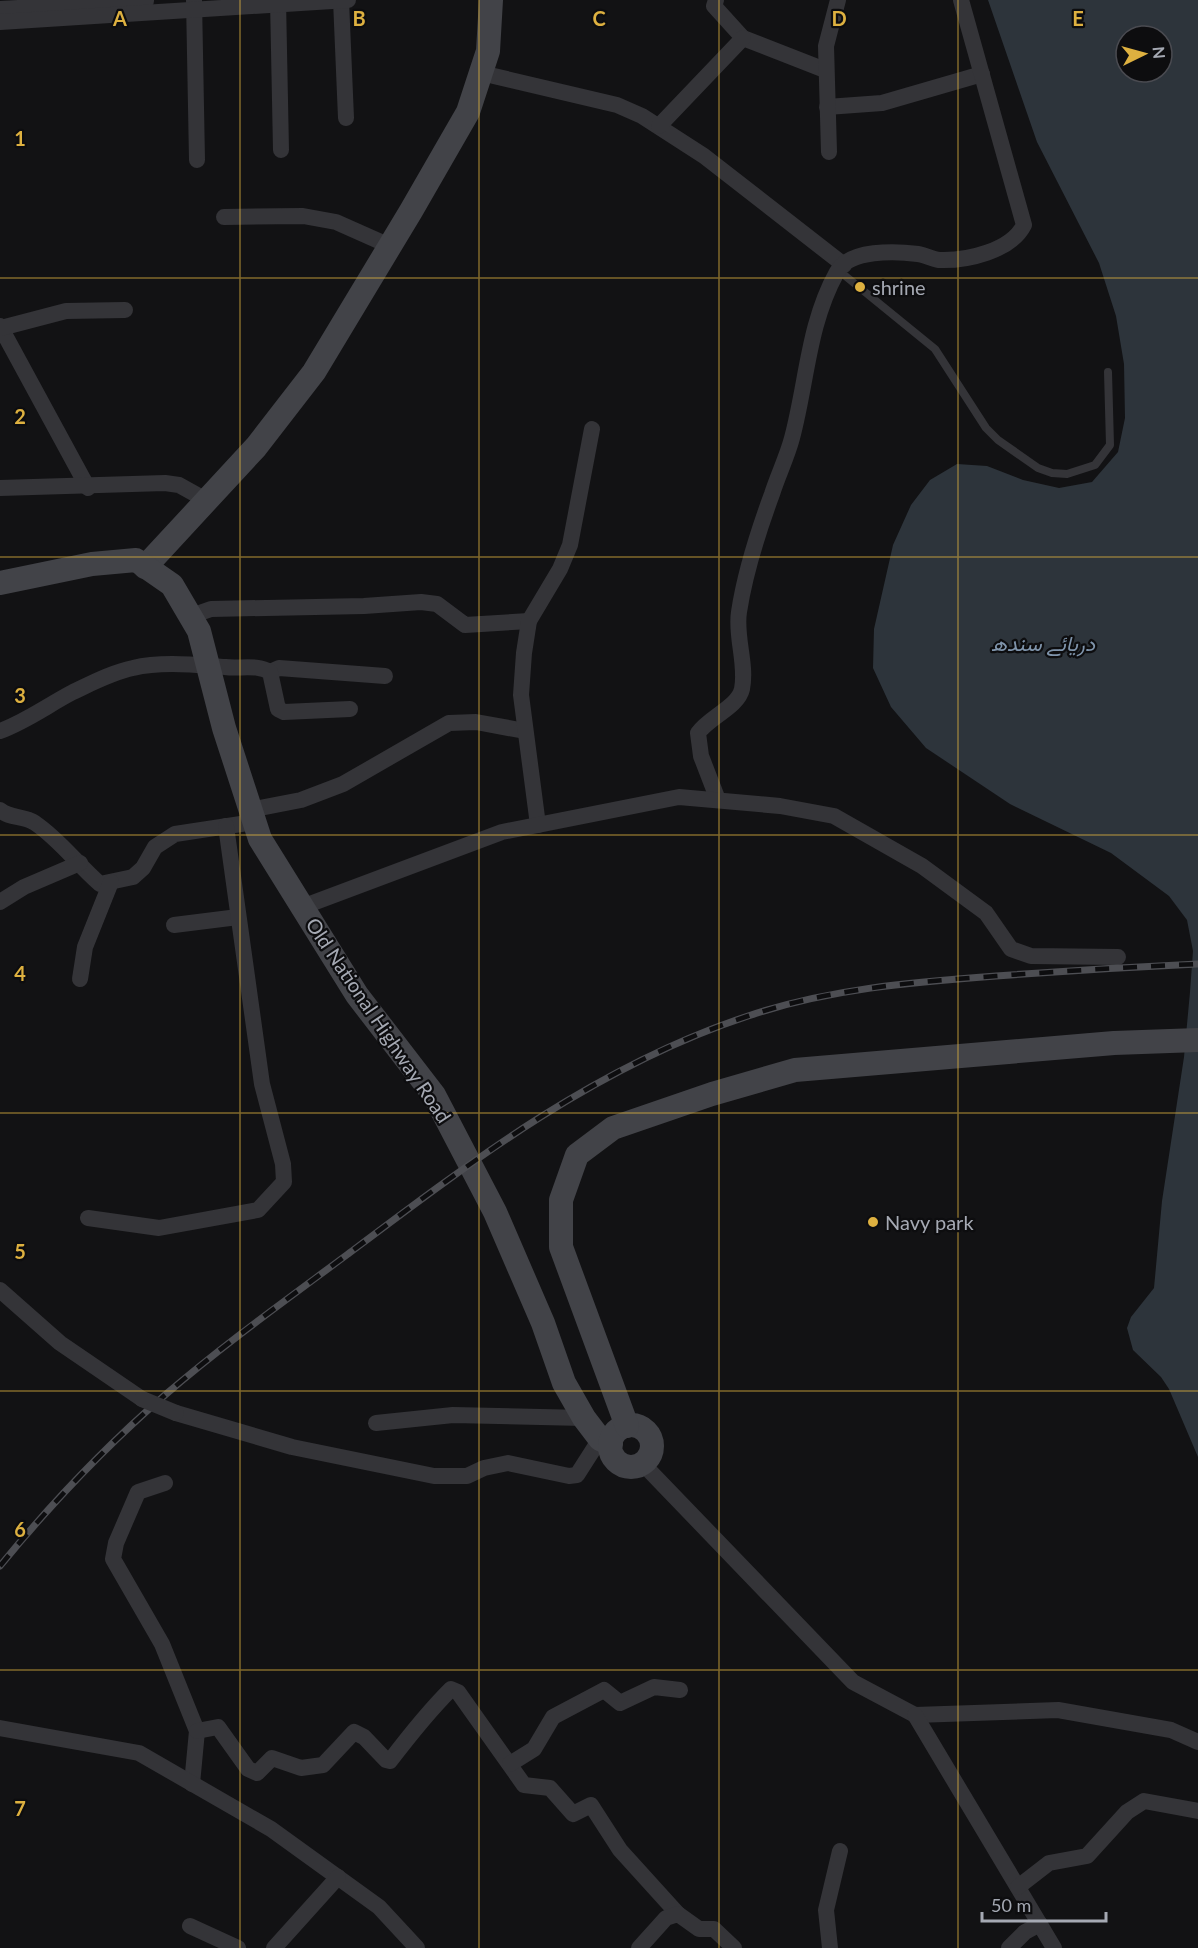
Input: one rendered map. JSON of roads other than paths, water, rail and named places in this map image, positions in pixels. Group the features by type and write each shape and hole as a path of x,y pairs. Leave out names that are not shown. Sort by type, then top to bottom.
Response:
{"main road":[{"path":"145,567 256,447 314,372 468,112 488,51 491,0"},
{"name":"Old National Highway Road","path":"0,583 92,564 136,560 172,585 200,631 224,728 260,839 357,995 434,1095 495,1212 543,1323 564,1383 584,1418 612,1436"},
{"path":"612,1436 642,1429 652,1442 652,1450 643,1464 630,1467 623,1466 613,1457 612,1436 561,1247 561,1200 577,1155 613,1128 712,1094 795,1070 1114,1043 1198,1040"}],"street":[{"path":"0,9 160,0"},
{"path":"341,0 346,118"},
{"path":"0,22 194,4 348,0"},
{"path":"716,0 714,6 743,38 825,70"},
{"path":"829,152 826,46 838,0"},
{"path":"718,800 701,756 698,733 707,720 720,715 731,705 742,690 738,615 749,567 792,439 809,347 841,268 862,255 885,252 919,254 939,260 972,256 996,249 1019,235 1024,225 961,0"},
{"path":"277,2 281,150"},
{"path":"194,4 197,160"},
{"path":"659,126 743,38"},
{"path":"481,73 617,105 659,126 704,156 841,268"},
{"path":"827,107 882,103 982,74"},
{"path":"224,217 303,216 336,222 390,246"},
{"path":"88,488 0,327 66,311 125,310"},
{"path":"538,825 521,695 529,621 560,569 570,545 592,429"},
{"path":"0,488 88,488 179,484 206,500"},
{"path":"191,616 211,609 364,606 421,602 437,604 465,625 529,621"},
{"path":"0,731 23,723 72,693 133,668 165,665 237,669 262,667 270,672 274,698 278,709 284,712 350,709"},
{"path":"270,672 279,668 385,676"},
{"path":"0,810 4,814 32,820 59,841 100,884 133,877 142,868 155,847 175,834 226,826 343,784 449,723 476,722 525,731"},
{"path":"302,906 502,832 679,797 780,806 834,816 922,866 986,913 1007,945 1020,953 1031,956 1118,957"},
{"path":"88,1218 159,1228 258,1210 284,1182 283,1164 262,1084 226,826"},
{"path":"0,902 24,887 80,863"},
{"path":"81,979 85,948 111,882"},
{"path":"174,925 238,916"},
{"path":"0,1290 60,1343 142,1399 176,1413 292,1447 434,1476 467,1476 483,1468 508,1463 569,1476 576,1475 612,1436"},
{"path":"376,1423 453,1415 584,1418"},
{"path":"643,1464 853,1683 915,1715 1058,1710 1171,1730 1198,1742"},
{"path":"165,1483 138,1492 116,1543 113,1559 162,1644 197,1731 192,1784"},
{"path":"510,1764 534,1749 553,1717 604,1690 620,1703 654,1687 680,1690"},
{"path":"197,1731 218,1727 248,1769 257,1773 272,1758 301,1768 323,1765 354,1732 364,1737 386,1760 390,1761 426,1719 431,1709 451,1689 458,1692 486,1735 524,1785 550,1788 573,1814 591,1805 620,1850 678,1914 699,1929 714,1929 734,1948"},
{"path":"915,1715 1054,1948"},
{"path":"0,1728 139,1753 272,1829 379,1907 417,1948"},
{"path":"1018,1887 1049,1863 1087,1856 1121,1817 1144,1801 1198,1811"},
{"path":"830,1948 826,1910 840,1851"},
{"path":"274,1948 338,1877"},
{"path":"639,1948 666,1918 678,1914"},
{"path":"1009,1948 1025,1932 1040,1924"},
{"path":"190,1926 238,1948"}],"lane":[{"path":"841,268 934,349 986,428 998,440 1038,468 1052,473 1067,474 1095,465 1110,445 1108,372"}],"water":[{"name":"دریائے سندھ","path":"988,0 1198,0 1198,1457 1169,1389 1161,1377 1133,1350 1127,1328 1131,1317 1154,1288 1162,1201 1184,1057 1190,992 1193,951 1187,920 1169,896 1111,853 1010,804 926,748 891,707 873,668 874,629 893,545 911,505 930,480 957,464 987,466 1023,480 1059,488 1092,482 1118,452 1125,418 1124,364 1116,316 1099,263 1037,142"}],"railway":[{"path":"0,1566 100,1455 143,1414 209,1358 442,1184 538,1118 639,1061 748,1016 839,993 965,978 1198,964"}],"place":[{"name":"shrine","path":"860,287"},
{"name":"Navy park","path":"873,1222"}]}
